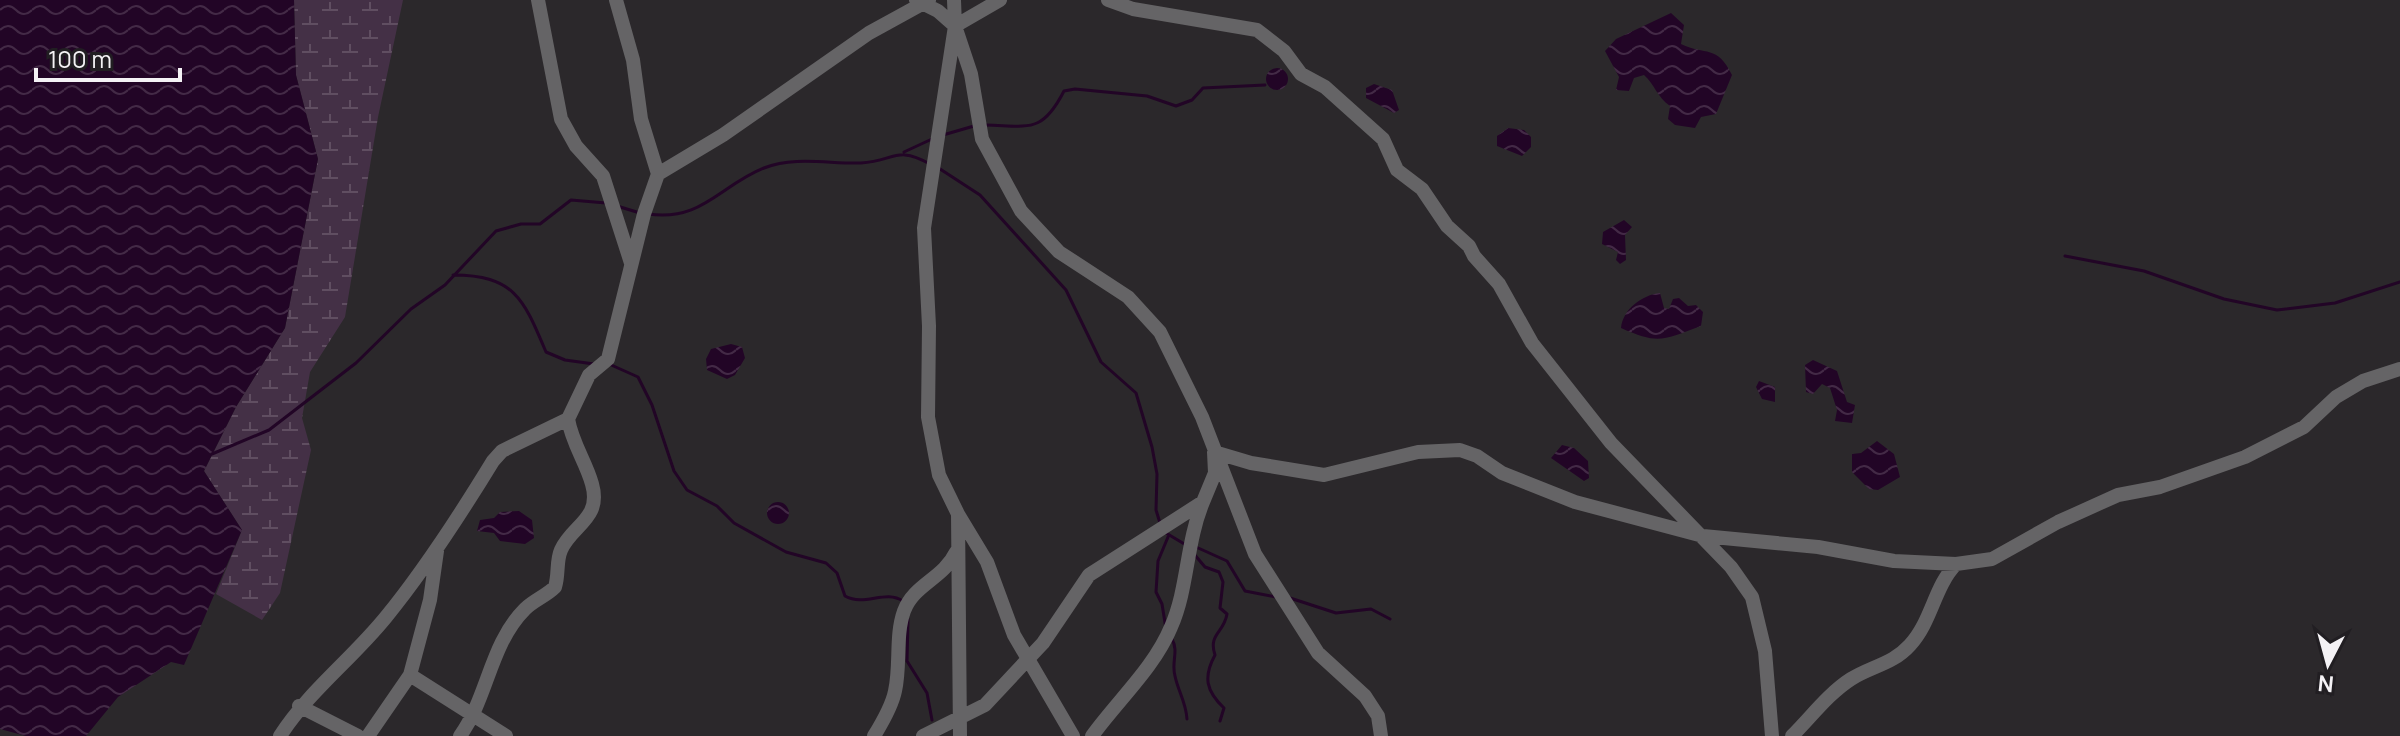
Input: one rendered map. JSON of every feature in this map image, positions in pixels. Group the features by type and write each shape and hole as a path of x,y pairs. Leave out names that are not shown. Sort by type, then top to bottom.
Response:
{"street":[{"path":"538,0 561,119 576,146 603,176 632,267"},
{"path":"280,736 299,706 385,618 437,549 502,451 568,419 589,375 608,359 658,174 641,119 633,60 616,0"},
{"path":"954,0 955,26 924,228 929,326 928,417 939,475 987,562 1014,635 1073,736"},
{"path":"955,26 1000,0"},
{"path":"1108,0 1133,9 1257,30 1284,51 1301,74 1325,87 1383,139 1397,170 1422,189 1447,226 1469,246 1499,284 1532,343 1611,443 1644,481 1731,567 1757,610 1765,651 1772,736"},
{"path":"658,174 723,135 869,33 923,2 955,26 971,74 982,139 1021,211 1059,252 1128,297 1160,332 1202,417 1255,554 1318,653 1365,696 1378,716 1381,736"},
{"path":"1214,452 1251,463 1324,475 1418,452 1460,450 1477,456 1502,473 1575,502 1703,536 1818,547 1894,561 1956,564 1992,559 2058,522 2118,495 2150,490 2245,457 2304,427 2336,397 2363,381 2400,369"},
{"path":"460,736 475,716 504,638 524,609 555,587 561,551 584,525 591,511 592,482 582,466 568,419"},
{"path":"1092,736 1161,649 1173,624 1190,537 1215,473 1214,452"},
{"path":"923,736 985,705 1028,661 1089,575 1203,502"},
{"path":"958,514 960,736"},
{"path":"874,736 895,693 900,624 905,608 915,591 946,571 958,547"},
{"path":"368,736 410,675 430,600 437,549"},
{"path":"1792,736 1841,686 1893,661 1912,644 1928,619 1939,586 1956,564"},
{"path":"410,675 506,736"},
{"path":"299,706 358,736"}],"green space":[{"path":"294,0 403,0 378,117 345,317 310,372 302,418 311,450 280,593 262,620 216,594 242,530 204,471 236,407 285,328 318,159 296,75"}],"water":[{"path":"0,0 294,0 296,75 318,159 285,328 236,407 204,471 242,530 184,665 171,662 118,697 86,736 26,736 0,729"},
{"path":"1671,13 1684,25 1681,44 1716,55 1732,75 1716,114 1701,117 1695,128 1675,125 1668,119 1670,106 1644,75 1634,78 1629,91 1616,90 1619,77 1605,51 1616,39"},
{"path":"1273,68 1281,68 1288,79 1281,90 1273,90 1266,83 1266,75"},
{"path":"1374,84 1392,90 1399,110 1394,113 1366,98 1366,88"},
{"path":"1508,128 1524,130 1531,137 1531,147 1522,156 1497,146 1497,136"},
{"path":"1624,220 1632,227 1625,235 1626,260 1620,264 1616,260 1618,252 1602,244 1603,232"},
{"path":"1660,293 1664,308 1669,309 1673,299 1679,298 1688,306 1696,305 1703,312 1701,326 1661,339 1644,337 1621,328 1625,315 1634,304"},
{"path":"731,344 742,347 745,358 735,375 727,379 707,370 706,359 711,349"},
{"path":"1813,360 1837,371 1847,402 1855,405 1852,423 1835,421 1837,410 1830,388 1822,384 1813,394 1806,392 1805,365"},
{"path":"1759,381 1775,387 1775,402 1762,399 1756,387"},
{"path":"1877,441 1894,454 1900,477 1878,490 1869,489 1852,472 1852,454 1861,453"},
{"path":"1562,445 1574,448 1588,461 1589,478 1584,481 1551,458"},
{"path":"778,502 786,505 789,513 786,521 778,524 770,521 767,513 770,505"},
{"path":"519,511 532,520 534,538 525,544 500,541 494,533 477,531 480,520 494,518 500,512"}],"waterway":[{"path":"986,125 1024,126 1041,121 1049,115 1064,91 1075,89 1147,96 1176,106 1192,100 1203,88 1265,85"},
{"path":"943,135 974,126"},
{"path":"904,152 932,139"},
{"path":"648,214 667,215 697,208 748,175 776,164 800,161 861,163 902,155 930,164"},
{"path":"937,167 980,195 1066,290 1101,362 1136,393 1157,474 1156,510 1160,523"},
{"path":"212,454 269,430 356,363 411,309 445,285 496,231 521,224 540,224 571,200 606,203"},
{"path":"617,206 640,213"},
{"path":"2065,256 2144,271 2224,299 2277,310 2335,303 2400,282"},
{"path":"453,275 474,276 504,286 523,305 546,352 565,360 594,364"},
{"path":"609,364 638,377 652,405 674,471 687,490 717,506 734,523 786,552 826,563 837,573 845,596 860,600 889,597 903,601"},
{"path":"1166,533 1186,545"},
{"path":"1166,629 1162,604 1156,592 1158,561 1168,537"},
{"path":"1196,547 1227,561 1245,591 1276,597"},
{"path":"1194,554 1205,567 1219,572 1223,582 1220,608 1227,614 1215,638 1215,655 1208,677 1213,696 1224,708 1220,721"},
{"path":"1287,597 1336,613 1371,609 1390,619"},
{"path":"908,619 907,661 927,693 932,720"},
{"path":"1172,639 1175,648 1174,671 1187,719"}]}
